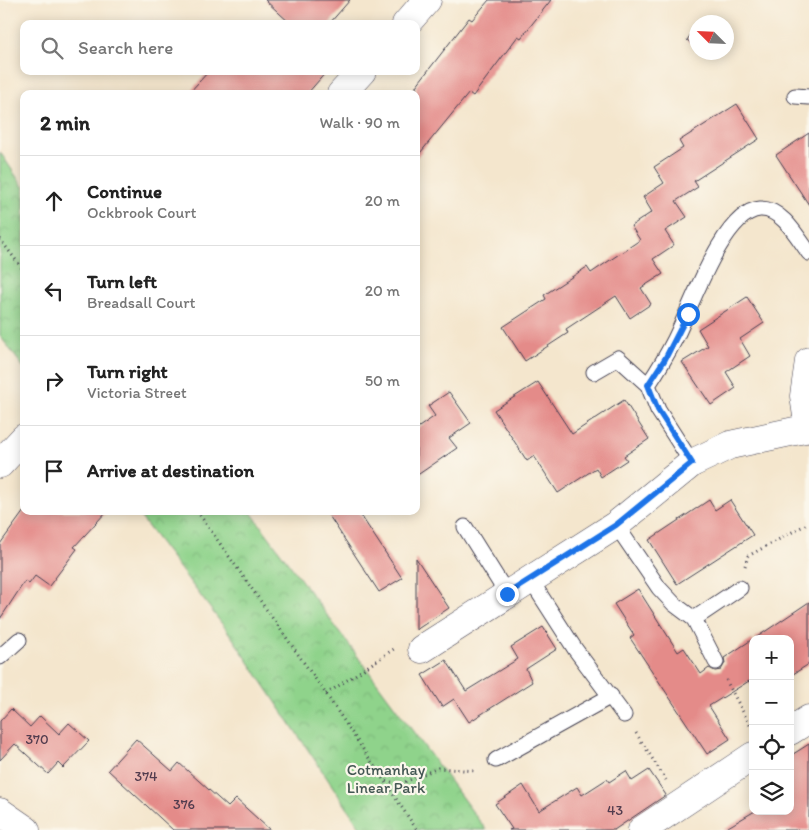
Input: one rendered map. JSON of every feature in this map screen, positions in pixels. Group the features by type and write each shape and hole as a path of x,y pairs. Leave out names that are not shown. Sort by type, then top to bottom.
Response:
{"street":[{"path":"410,20 428,0"},
{"path":"345,90 358,75"},
{"path":"422,649 616,525 692,463 730,445 809,428 804,396 809,361"},
{"path":"0,464 20,442"},
{"path":"794,728 809,719"},
{"path":"642,830 749,759"},
{"path":"0,812 26,830"}],"lane":[{"path":"648,385 676,338 717,248 740,220 751,212 760,209 770,210 789,226 809,253"},
{"path":"594,372 618,358 648,385 658,410 692,463"},
{"path":"616,525 658,588 674,604 694,619 716,662"},
{"path":"465,527 507,594"},
{"path":"530,579 575,649 624,716"},
{"path":"694,619 740,588"},
{"path":"0,657 19,640"},
{"path":"496,760 611,696"}],"path":[{"path":"0,239 20,266"},
{"path":"200,515 326,694 417,830"},
{"path":"740,588 748,556 809,523"},
{"path":"326,694 414,636 422,649"},
{"path":"716,662 750,725"},
{"path":"624,716 681,804"},
{"path":"385,781 400,784 438,768 476,771 496,760"}],"green space":[{"path":"0,152 20,182 20,363 0,336"},
{"name":"Cotmanhay Linear Park","path":"139,515 253,515 486,830 362,830 232,637"}],"building":[{"path":"265,0 350,0 332,20 287,20"},
{"path":"489,0 551,0 521,38 518,36 473,96 469,93 420,153 420,90 416,90 416,86 469,18 472,20"},
{"path":"205,75 324,75 310,90 192,90"},
{"path":"737,104 759,139 694,181 698,187 676,201 687,217 665,231 674,245 653,259 663,274 641,288 651,304 630,318 616,296 566,329 568,333 525,361 503,327 546,299 544,295 587,267 591,273 640,240 631,226 652,212 643,197 664,183 654,167 683,148 679,141"},
{"path":"809,133 809,205 776,155"},
{"path":"747,297 764,323 740,339 750,356 726,372 736,388 711,405 682,362 708,346 698,329"},
{"path":"538,382 572,434 624,400 649,439 624,456 627,460 601,477 596,468 558,493 534,456 527,461 494,410"},
{"path":"449,392 471,423 449,438 457,448 420,473 420,426 435,416 428,406"},
{"path":"709,500 715,510 730,500 753,535 677,584 649,540"},
{"path":"21,515 103,515 74,547 77,549 49,586 35,576 29,584 25,581 0,619 0,544"},
{"path":"329,515 361,515 402,578 379,592"},
{"path":"416,558 449,608 416,630"},
{"path":"638,589 678,652 684,648 701,674 709,668 715,671 721,670 725,663 724,658 749,642 749,681 709,706 730,739 707,754 630,638 634,635 614,604"},
{"path":"809,602 809,664 794,673 794,635 760,635"},
{"path":"543,627 557,649 526,669 532,682 469,722 454,699 442,707 422,675 446,660 466,691 518,659 511,647"},
{"path":"11,709 30,727 40,716 59,734 69,723 89,741 63,768 58,763 48,774 15,744 0,760 0,721"},
{"path":"136,739 172,771 179,763 228,807 236,799 270,830 173,830 108,770"},
{"path":"809,744 809,830 723,830 749,815 794,815 794,753"},
{"path":"649,770 666,795 614,830 509,830 512,829 495,804 523,785 539,811 577,787 582,795 607,779 609,782 626,771 632,781"}],"route":[{"path":"507,594 616,525 666,482 692,463 658,410 648,385 665,359 688,314"}]}
